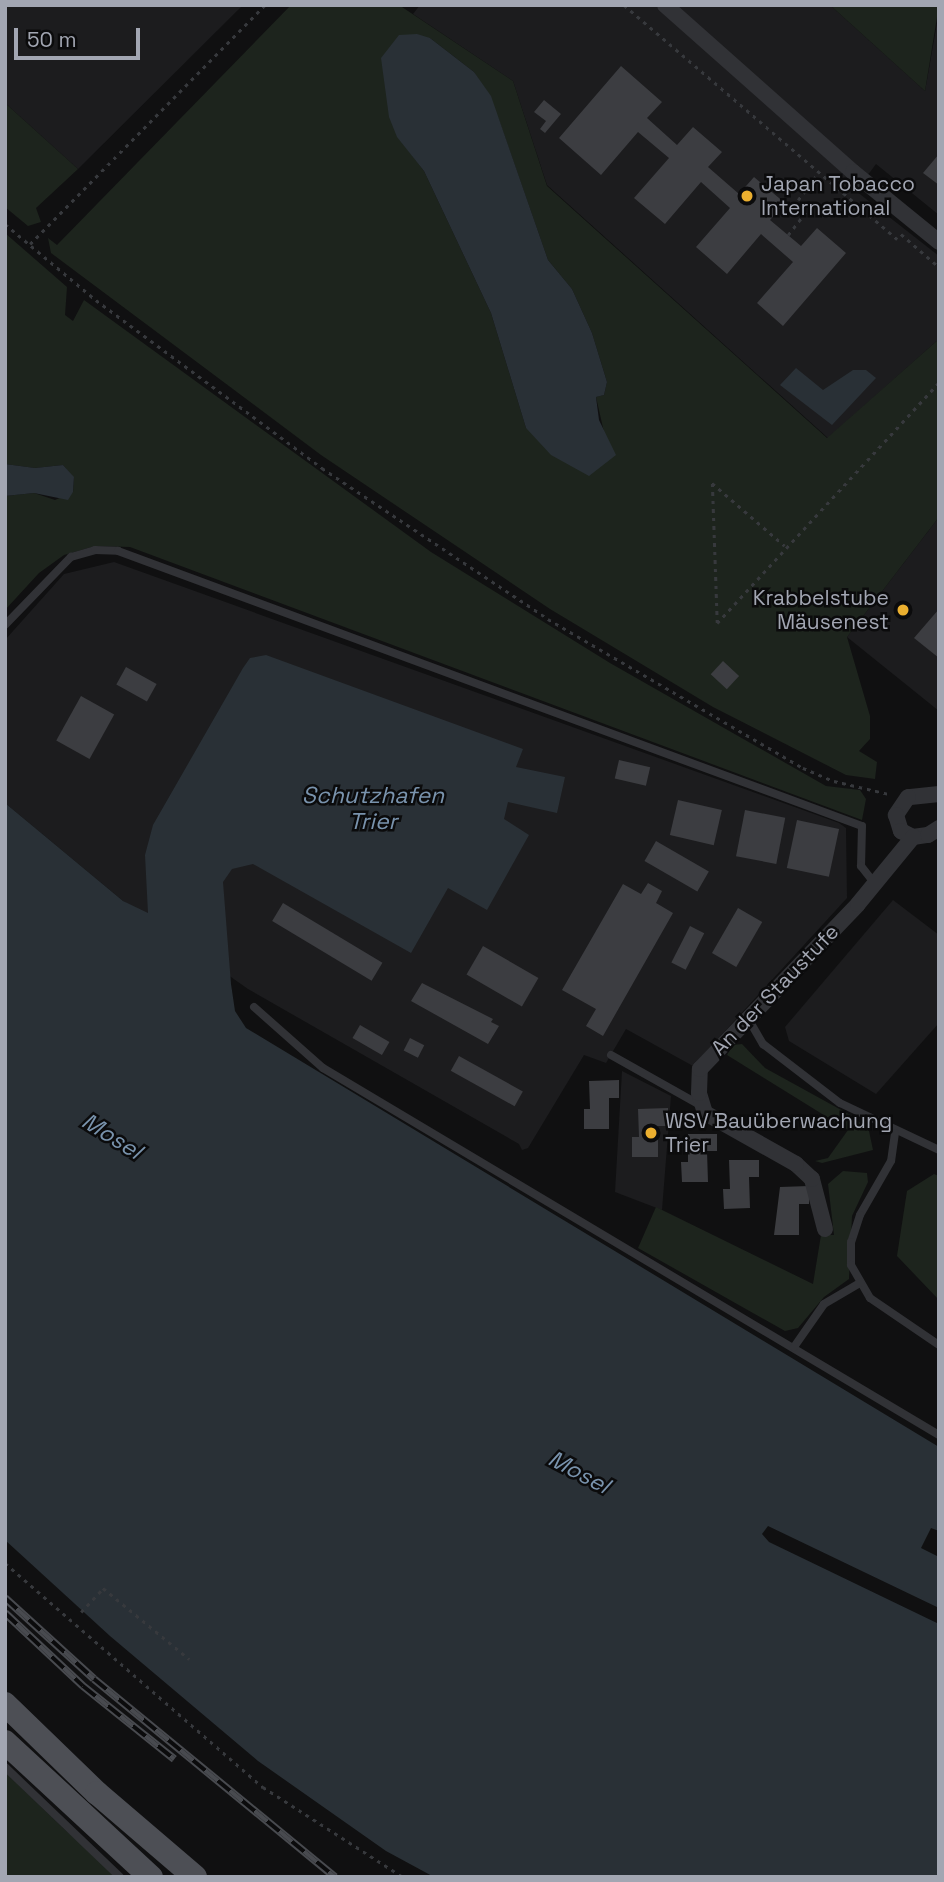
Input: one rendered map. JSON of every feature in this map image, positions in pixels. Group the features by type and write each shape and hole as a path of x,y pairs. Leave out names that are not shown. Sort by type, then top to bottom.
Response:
{"main road":[{"path":"5,1703 97,1793 195,1877"},
{"path":"5,1742 151,1877"}],"street":[{"path":"665,5 801,127 939,242"},
{"path":"935,797 901,801 896,810 898,827 913,836 928,835 939,828"},
{"name":"An der Staustufe","path":"700,1105 700,1069 875,884 913,836"},
{"path":"700,1105 705,1114 796,1164 812,1179 825,1229"}],"lane":[{"path":"5,625 71,557 96,550 118,551 862,826 860,866 875,884"},
{"path":"254,1007 323,1068 939,1436"},
{"path":"749,1020 763,1044 808,1080 895,1133 922,1140 939,1150"},
{"path":"611,1055 700,1105"},
{"path":"895,1133 891,1161 860,1215 851,1242 851,1265 870,1298 939,1345"},
{"path":"794,1347 824,1304 860,1283"},
{"path":"5,1767 120,1877"}],"path":[{"path":"30,244 265,5"},
{"path":"624,5 897,239"},
{"path":"798,200 818,173"},
{"path":"788,235 808,209"},
{"path":"5,223 96,300 322,468 548,619 803,768 834,781 874,788 901,801"},
{"path":"901,234 939,267"},
{"path":"785,546 712,483 717,623 785,546 939,382"},
{"path":"5,1563 263,1787 403,1877"},
{"path":"81,1612 103,1588 189,1659"}],"shaded area":[{"path":"5,5 243,5 78,169 5,103"},
{"path":"291,5 399,5 513,81 547,186 827,438 939,339 939,517 847,637 870,716 870,739 859,751 877,762 875,779 846,775 713,707 550,609 321,455 51,253 48,238 57,245","holes":["430,38 474,72 499,120 548,260 572,289 592,333 607,382 604,395 596,397 606,441 526,428 491,313 424,171 398,137"]},
{"path":"420,5 830,5 925,91 939,12 939,215 876,164 856,191 939,256 939,339 828,438 547,185 513,81 413,14"},
{"path":"830,5 939,5 925,91"},
{"path":"5,103 78,169 36,208 41,222 28,226 5,207"},
{"path":"5,233 67,287 65,315 73,321 84,300 431,552 610,663 826,786 860,790 866,799 862,820 130,547 95,546 64,555 39,573 5,610 5,496 34,493 55,500 73,492 74,478 63,465 35,468 5,464"},
{"name":"Krabbelstube Mäusenest","path":"939,517 939,711 847,637"},
{"path":"114,562 839,823 846,828 847,898 693,1066 626,1029 606,1063 584,1055 528,1148 522,1150 519,1144 248,989 123,901 5,803 5,640 64,574"},
{"path":"893,900 939,935 939,1023 876,1094 789,1041 785,1027"},
{"path":"742,1044 765,1068 854,1117 869,1131 873,1150 822,1163 815,1161 828,1158 848,1130 727,1055 733,1045"},
{"path":"622,1071 671,1096 662,1210 615,1192"},
{"path":"843,1171 867,1173 868,1182 852,1216 849,1279 824,1297 798,1328 785,1331 638,1248 656,1207 813,1284 821,1235 834,1235 828,1184"},
{"path":"934,1174 939,1176 939,1300 897,1256 907,1191"},
{"path":"5,1772 63,1828 118,1877 5,1877"}],"water":[{"path":"417,34 430,38 474,72 491,96 548,260 572,289 592,333 607,382 604,395 596,397 599,420 616,455 589,476 551,455 526,428 491,313 424,171 397,137 389,117 381,58 399,35"},
{"path":"796,368 823,390 853,370 866,370 876,378 832,425 780,385"},
{"path":"5,464 35,468 63,465 74,477 73,492 68,500 34,493 5,496"},
{"path":"266,655 523,749 516,767 565,777 557,813 508,802 504,819 529,835 487,910 448,888 411,953 253,864 232,869 223,882 231,984 235,1011 246,1028 939,1447 939,1531 931,1528 921,1548 939,1557 939,1608 768,1526 762,1534 769,1542 939,1624 939,1877 434,1877 386,1851 258,1761 110,1636 5,1540 5,803 123,901 148,913 145,855 153,825 243,668 250,658"}],"building":[{"name":"Japan Tobacco International","path":"621,66 662,102 647,118 677,145 693,127 722,152 708,167 739,194 754,177 785,203 770,220 801,246 817,228 846,253 783,326 757,303 793,262 761,234 727,274 696,247 730,208 701,182 665,224 634,198 669,158 638,132 601,175 559,138"},
{"path":"544,100 561,114 545,133 540,129 546,121 534,112"},
{"path":"939,154 939,185 923,173"},
{"path":"939,609 939,658 914,638"},
{"path":"723,661 739,676 727,689 711,674"},
{"path":"126,667 157,684 147,701 116,684"},
{"path":"81,696 114,714 90,759 56,741"},
{"path":"619,760 650,767 646,786 615,779"},
{"path":"678,800 722,810 714,845 670,835"},
{"path":"745,810 785,818 776,864 736,856"},
{"path":"797,820 839,829 829,877 787,868"},
{"path":"656,841 709,871 697,891 644,861"},
{"path":"648,883 662,891 656,903 673,913 603,1036 586,1026 596,1009 562,990 623,884 641,894"},
{"path":"283,903 382,963 372,981 272,921"},
{"path":"738,908 762,922 736,967 712,953"},
{"path":"690,926 704,933 686,970 671,963"},
{"path":"483,946 538,978 522,1007 466,975"},
{"path":"422,983 493,1019 491,1022 499,1026 488,1044 411,1001"},
{"path":"360,1025 389,1042 382,1055 352,1038"},
{"path":"410,1038 424,1045 418,1058 404,1050"},
{"path":"459,1056 523,1091 515,1106 451,1071"},
{"path":"619,1080 619,1098 609,1098 609,1129 584,1129 584,1109 590,1109 589,1081"},
{"path":"668,1108 668,1126 658,1126 658,1157 632,1157 632,1137 639,1137 638,1109"},
{"path":"688,1134 717,1134 717,1151 707,1151 708,1182 682,1182 681,1162 688,1162"},
{"path":"729,1160 759,1160 759,1177 749,1177 750,1208 724,1209 723,1189 730,1189"},
{"path":"809,1186 809,1204 799,1204 799,1235 774,1235 780,1187"}],"railway":[{"path":"5,1598 94,1679 335,1877"},
{"path":"5,1613 83,1686 174,1759"}],"place":[{"name":"Japan Tobacco International","path":"747,196"},
{"name":"Krabbelstube Mäusenest","path":"903,610"},
{"name":"WSV Bauüberwachung Trier","path":"651,1133"}],"water label":[{"name":"Schutzhafen Trier","path":"373,808"},
{"name":"Mosel","path":"112,1136"},
{"name":"Mosel","path":"579,1472"}]}
